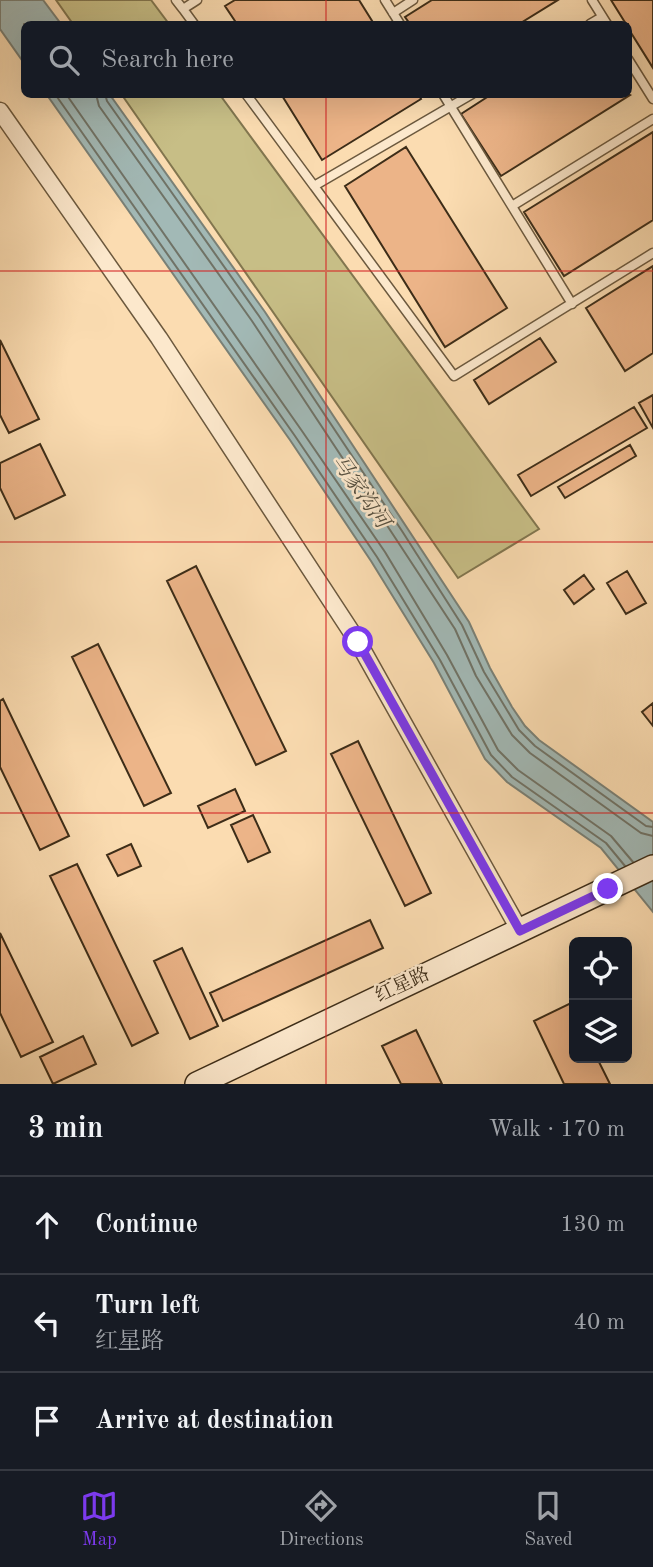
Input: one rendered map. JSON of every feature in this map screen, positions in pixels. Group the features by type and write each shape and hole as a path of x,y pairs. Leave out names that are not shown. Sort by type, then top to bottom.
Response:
{"main road":[{"name":"红星路","path":"197,1084 653,867"}],"street":[{"path":"0,111 159,338 358,642 520,931"}],"lane":[{"path":"176,0 192,21"},
{"path":"183,9 197,0"},
{"path":"385,0 398,21"},
{"path":"393,13 413,0"},
{"path":"592,0 605,21"},
{"path":"632,65 653,99"},
{"path":"249,98 454,376 653,253"},
{"path":"445,98 572,303"},
{"path":"314,186 466,98"},
{"path":"512,206 653,119"}],"shaded area":[{"path":"56,0 151,0 167,21 71,21"},
{"path":"124,98 222,98 539,529 458,578"}],"water":[{"path":"0,0 43,0 59,21 21,21 21,59 0,29"},
{"name":"马家沟河","path":"49,98 112,98 265,312 469,622 490,668 525,726 539,740 653,822 653,912 601,848 507,782 485,759 434,663 371,561 290,440"}],"building":[{"path":"235,0 359,0 372,21 235,21 225,6"},
{"path":"432,0 558,0 524,21 408,21 405,17"},
{"path":"611,0 653,0 653,68 632,34 632,21 624,21"},
{"path":"283,98 420,98 421,99 322,160"},
{"path":"486,98 625,98 501,176 461,114"},
{"path":"653,132 653,220 564,276 524,212"},
{"path":"406,147 507,308 445,347 345,186"},
{"path":"653,266 653,353 625,371 586,308"},
{"path":"540,338 556,362 489,404 474,380"},
{"path":"0,340 39,419 9,433 0,415"},
{"path":"653,395 653,428 639,403"},
{"path":"634,407 647,428 531,496 518,475"},
{"path":"40,444 65,495 15,519 0,488 0,463"},
{"path":"630,445 636,456 565,498 558,487"},
{"path":"196,566 286,751 256,765 167,581"},
{"path":"627,571 646,603 626,614 607,583"},
{"path":"584,575 594,589 574,604 564,590"},
{"path":"98,644 171,793 144,806 72,657"},
{"path":"3,699 69,836 40,850 0,767 0,701"},
{"path":"653,703 653,726 642,712"},
{"path":"358,741 431,893 405,906 331,754"},
{"path":"235,789 245,811 208,828 198,806"},
{"path":"253,815 270,852 248,862 231,825"},
{"path":"131,844 141,866 118,876 107,855"},
{"path":"77,864 158,1033 132,1046 50,876"},
{"path":"370,920 383,948 223,1021 210,993"},
{"path":"0,933 53,1042 21,1057 0,1013"},
{"path":"182,948 218,1026 190,1039 154,961"},
{"path":"569,1004 569,1063 600,1063 610,1084 564,1084 534,1021"},
{"path":"416,1030 442,1084 401,1084 382,1046"},
{"path":"83,1036 96,1064 53,1084 40,1057"}],"route":[{"path":"358,642 520,931 608,889"}]}
